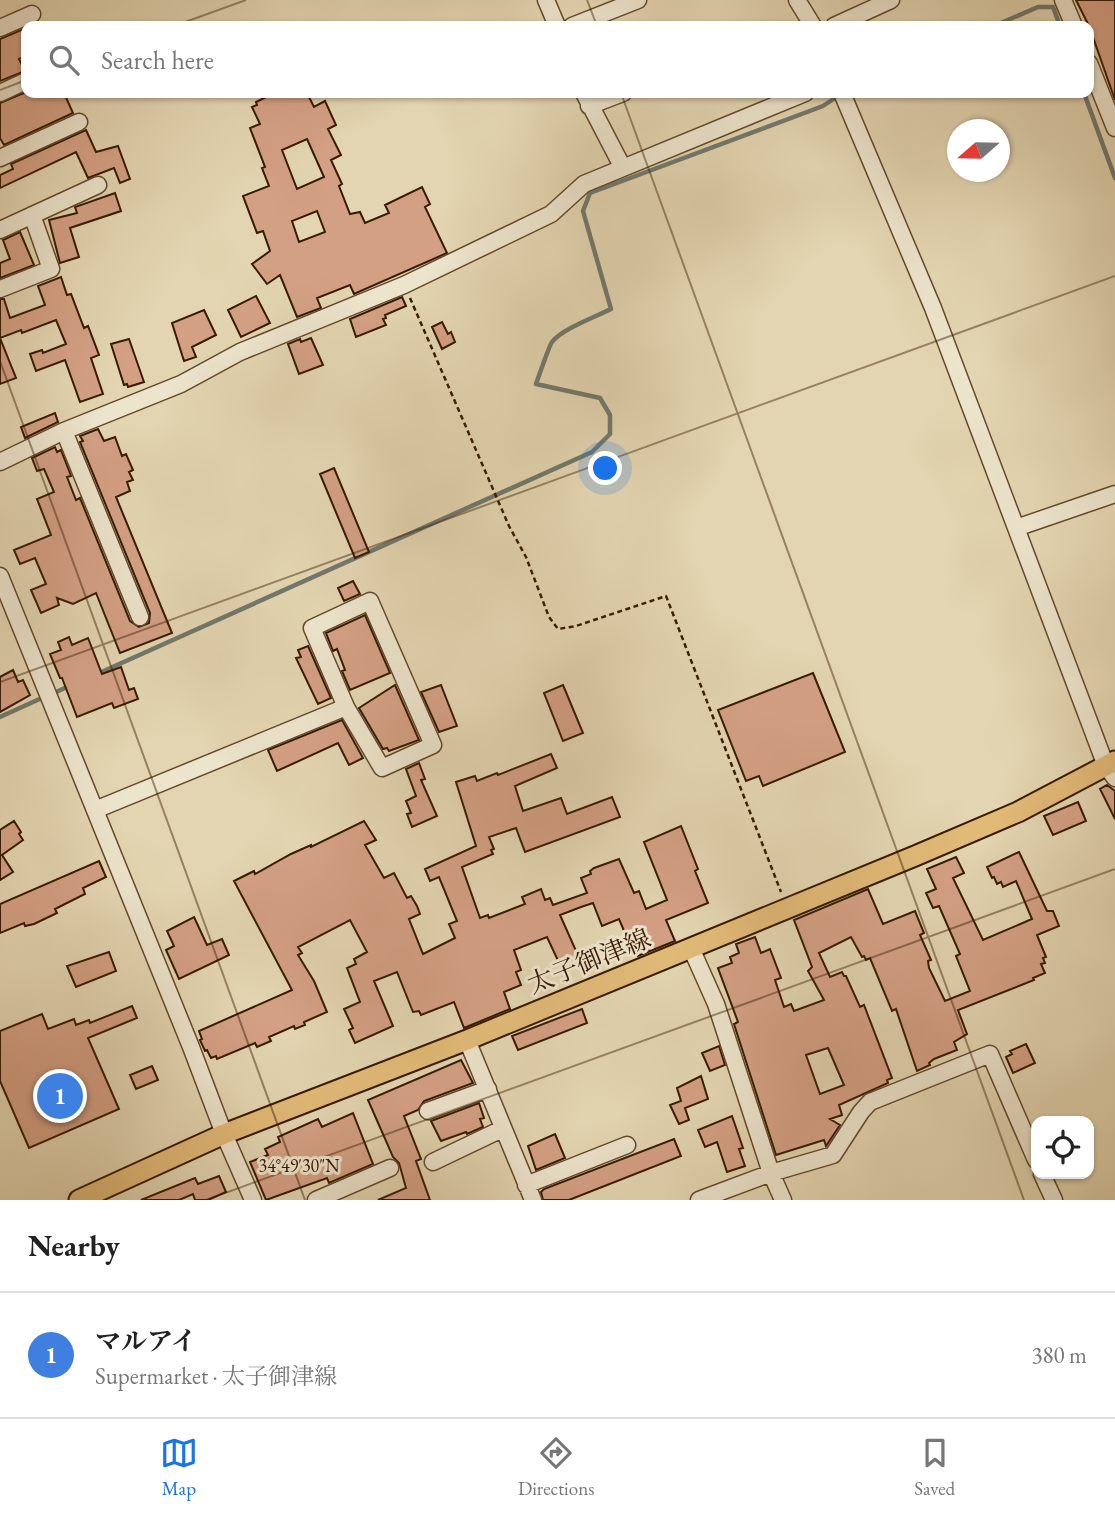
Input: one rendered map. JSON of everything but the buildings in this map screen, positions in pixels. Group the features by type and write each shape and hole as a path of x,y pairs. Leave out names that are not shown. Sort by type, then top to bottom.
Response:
{"main road":[{"name":"太子御津線","path":"88,1198 224,1134 467,1040 691,948 1018,812 1112,769"}],"street":[{"path":"546,0 555,21"},
{"path":"585,21 638,0"},
{"path":"845,21 891,0"},
{"path":"1063,0 1072,21"},
{"path":"0,28 32,14"},
{"path":"1094,75 1114,124"},
{"path":"0,93 21,82"},
{"path":"0,462 64,431 180,384 240,352 404,285 551,214 584,184 793,98"},
{"path":"844,98 933,308 1016,528 1112,769"},
{"path":"586,99 623,169"},
{"path":"0,158 79,122"},
{"path":"0,230 98,185"},
{"path":"0,289 51,269 32,215"},
{"path":"64,431 140,617"},
{"path":"1016,528 1115,494"},
{"path":"1,584 253,1200"},
{"path":"370,601 433,745 382,768 346,707 312,628 370,601"},
{"path":"95,810 346,707"},
{"path":"691,948 716,1004 771,1173 783,1200"},
{"path":"467,1040 530,1192 627,1145"},
{"path":"699,1200 771,1173 833,1156 870,1102 990,1055 1031,1149"},
{"path":"428,1111 488,1089"},
{"path":"433,1162 502,1129"},
{"path":"316,1200 390,1168"},
{"path":"1044,1179 1054,1200"}],"path":[{"path":"404,285 509,526 526,558 549,617 558,629 576,626 666,596 786,907"}],"waterway":[{"path":"1006,21 1038,7 1053,7 1058,21"},
{"path":"97,674 592,452 610,434 610,415 600,398 536,384 552,342 571,328 611,309 583,211 590,193 823,106 835,98"},
{"path":"1086,98 1115,178"},
{"path":"52,694 69,686"},
{"path":"0,717 44,697"}],"place":[{"name":"マルアイ","path":"60,1096"}]}
